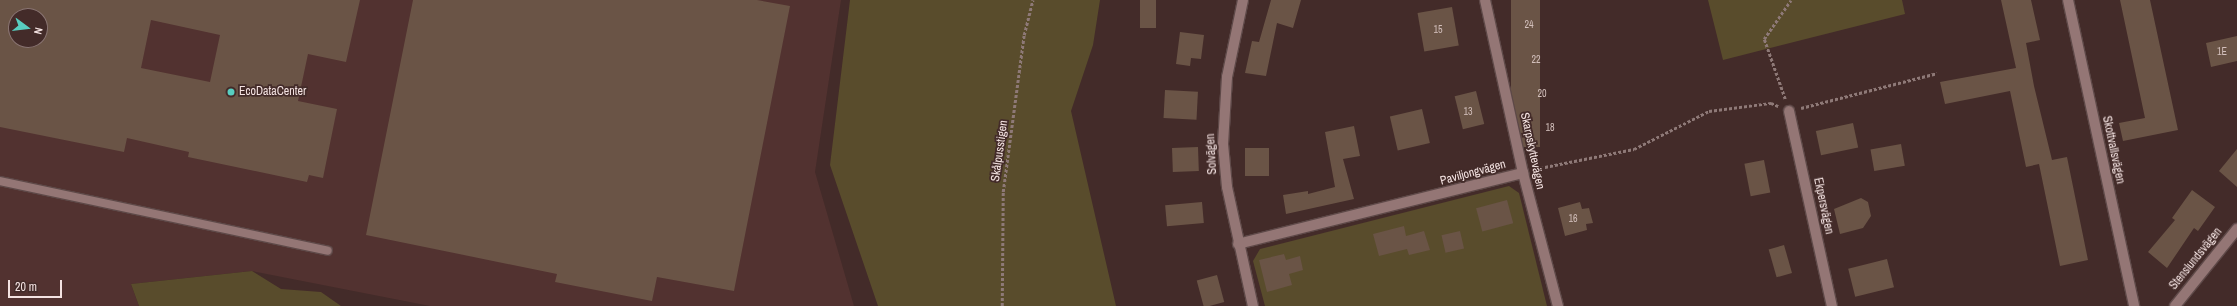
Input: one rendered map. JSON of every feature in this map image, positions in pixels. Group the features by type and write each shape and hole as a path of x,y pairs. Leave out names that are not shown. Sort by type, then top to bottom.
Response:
{"street":[{"name":"Solvägen","path":"1243,0 1233,36 1224,121 1227,187 1238,244 1253,306"},
{"name":"Skarpskyttevägen","path":"1485,0 1523,174 1558,306"},
{"name":"Skottvallsvägen","path":"2068,0 2134,306"},
{"name":"Ekpersvägen","path":"1789,111 1832,306"},
{"name":"Paviljongvägen","path":"1238,244 1523,174"},
{"name":"Stenslundsvägen","path":"2175,306 2237,230"}],"lane":[{"path":"0,181 328,252"}],"path":[{"name":"Skålpusstigen","path":"1002,306 1003,192 1033,0"},
{"path":"1789,111 1764,39 1791,0"},
{"path":"1534,169 1634,149 1709,111 1771,103 1789,111 1937,73"}],"shaded area":[{"path":"0,0 841,0 815,172 854,306 430,306 252,271 131,284 139,306 0,306"},
{"path":"850,0 1100,0 1093,45 1071,111 1116,306 878,306 830,165"},
{"path":"1708,0 1902,0 1905,14 1723,60"},
{"path":"1509,186 1519,193 1547,306 1265,306 1253,261 1260,249"},
{"path":"252,271 281,289 321,292 341,306 139,306 131,284"}],"building":[{"path":"0,0 360,0 346,62 308,54 298,101 337,109 323,178 309,175 307,182 188,157 189,152 127,138 124,152 0,127","holes":["151,20 220,35 210,82 141,68"]},
{"path":"413,0 757,0 790,6 734,291 657,277 652,301 555,282 557,274 366,235"},
{"path":"1140,0 1156,0 1156,28 1140,28"},
{"path":"1271,0 1301,0 1293,28 1277,23 1266,76 1245,73 1252,41 1259,42"},
{"path":"1511,0 1540,0 1540,147 1511,147"},
{"path":"2001,0 2031,0 2040,40 2026,43 2034,86 2052,160 2067,157 2088,260 2060,266 2039,164 2026,167 2010,91 1945,104 1940,82 2016,68"},
{"path":"2120,0 2150,0 2178,130 2123,141 2119,123 2145,118"},
{"path":"1452,7 1459,45 1424,51 1418,13"},
{"path":"1180,32 1204,35 1201,59 1191,58 1190,66 1176,64"},
{"path":"2237,36 2237,61 2211,67 2206,43"},
{"path":"1165,90 1198,92 1196,120 1164,118"},
{"path":"1476,91 1484,124 1463,129 1455,96"},
{"path":"1422,109 1430,143 1398,151 1390,116"},
{"path":"1853,123 1858,147 1821,155 1816,131"},
{"path":"1354,126 1360,156 1343,159 1354,199 1286,214 1283,195 1308,191 1308,194 1335,187 1325,132"},
{"path":"1901,144 1905,166 1874,171 1870,149"},
{"path":"1198,147 1199,171 1173,172 1172,148"},
{"path":"1245,148 1269,148 1269,176 1245,176"},
{"path":"2237,149 2237,187 2219,171"},
{"path":"1764,160 1770,192 1751,196 1744,164"},
{"path":"2192,190 2215,207 2198,231 2194,228 2167,268 2148,252 2175,220 2172,218"},
{"path":"1861,198 1868,202 1871,216 1863,228 1840,234 1834,209"},
{"path":"1507,200 1513,223 1482,231 1476,208"},
{"path":"1202,202 1204,223 1167,226 1165,205"},
{"path":"1580,202 1582,209 1589,208 1593,223 1586,224 1587,230 1565,236 1558,208"},
{"path":"1404,226 1406,236 1424,231 1430,250 1409,255 1407,249 1379,256 1373,234"},
{"path":"1460,231 1464,249 1446,253 1441,235"},
{"path":"1784,245 1792,273 1777,277 1769,249"},
{"path":"1284,254 1286,260 1300,256 1303,270 1289,274 1292,285 1267,292 1259,260"},
{"path":"1887,259 1894,287 1855,297 1848,269"},
{"path":"1217,275 1224,302 1204,306 1197,280"}],"place":[{"name":"EcoDataCenter","path":"231,92"}]}
